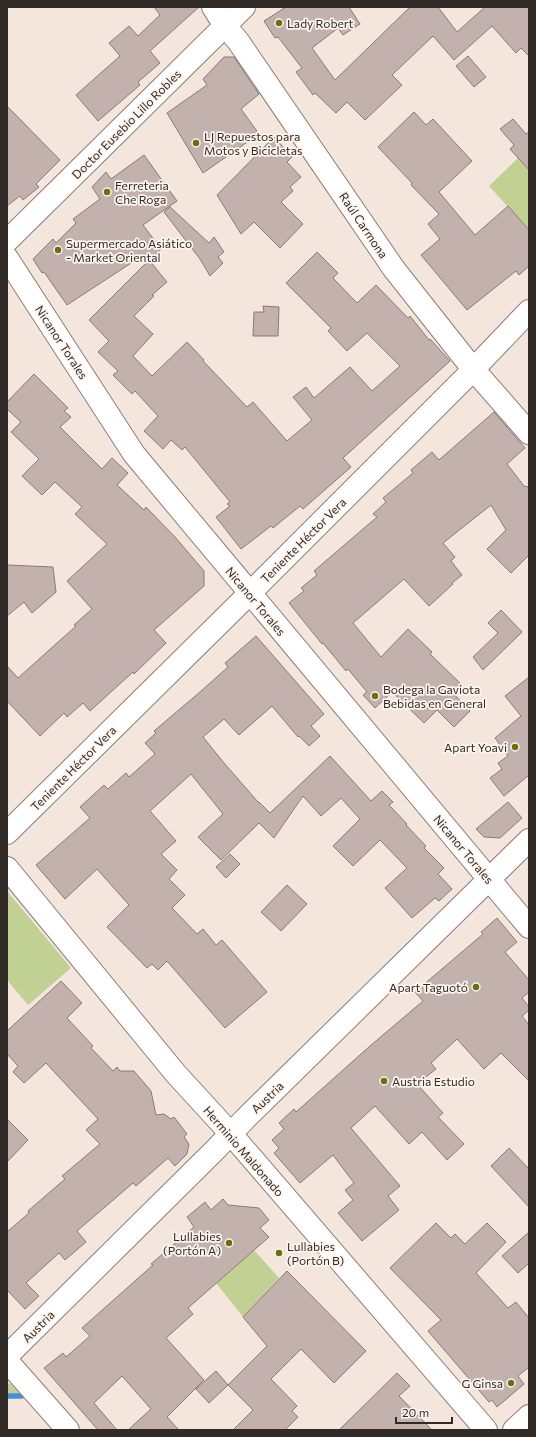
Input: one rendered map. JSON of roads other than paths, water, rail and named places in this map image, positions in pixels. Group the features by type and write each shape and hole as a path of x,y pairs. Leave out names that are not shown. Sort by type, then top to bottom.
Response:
{"street":[{"name":"Raúl Carmona","path":"213,7 225,26 238,41 248,58 394,269 474,369 529,432"},
{"name":"Doctor Eusebio Lillo Robles","path":"7,241 244,7"},
{"name":"Nicanor Torales","path":"7,258 134,454 529,927"},
{"name":"Teniente Héctor Vera","path":"7,833 474,369 529,311"},
{"name":"Austria","path":"7,1356 246,1118 529,840"},
{"name":"Herminio Maldonado","path":"7,868 176,1074 231,1134 486,1430"},
{"path":"7,1361 68,1430"},
{"path":"514,1430 529,1416"}],"waterway":[{"path":"7,1396 22,1396"}],"place":[{"name":"Lady Robert","path":"279,23"},
{"name":"LJ Repuestos para Motos y Bicicletas","path":"196,143"},
{"name":"Ferreteria Che Roga","path":"107,192"},
{"name":"Supermercado Asiático - Market Oriental","path":"58,250"},
{"name":"Bodega la Gaviota Bebidas en General","path":"375,696"},
{"name":"Apart Yoavi","path":"515,747"},
{"name":"Apart Taguotó","path":"476,987"},
{"name":"Austria Estudio","path":"384,1081"},
{"name":"Lullabies (Portón A)","path":"229,1243"},
{"name":"Lullabies (Portón B)","path":"279,1253"},
{"name":"G Ginsa","path":"511,1383"}]}
